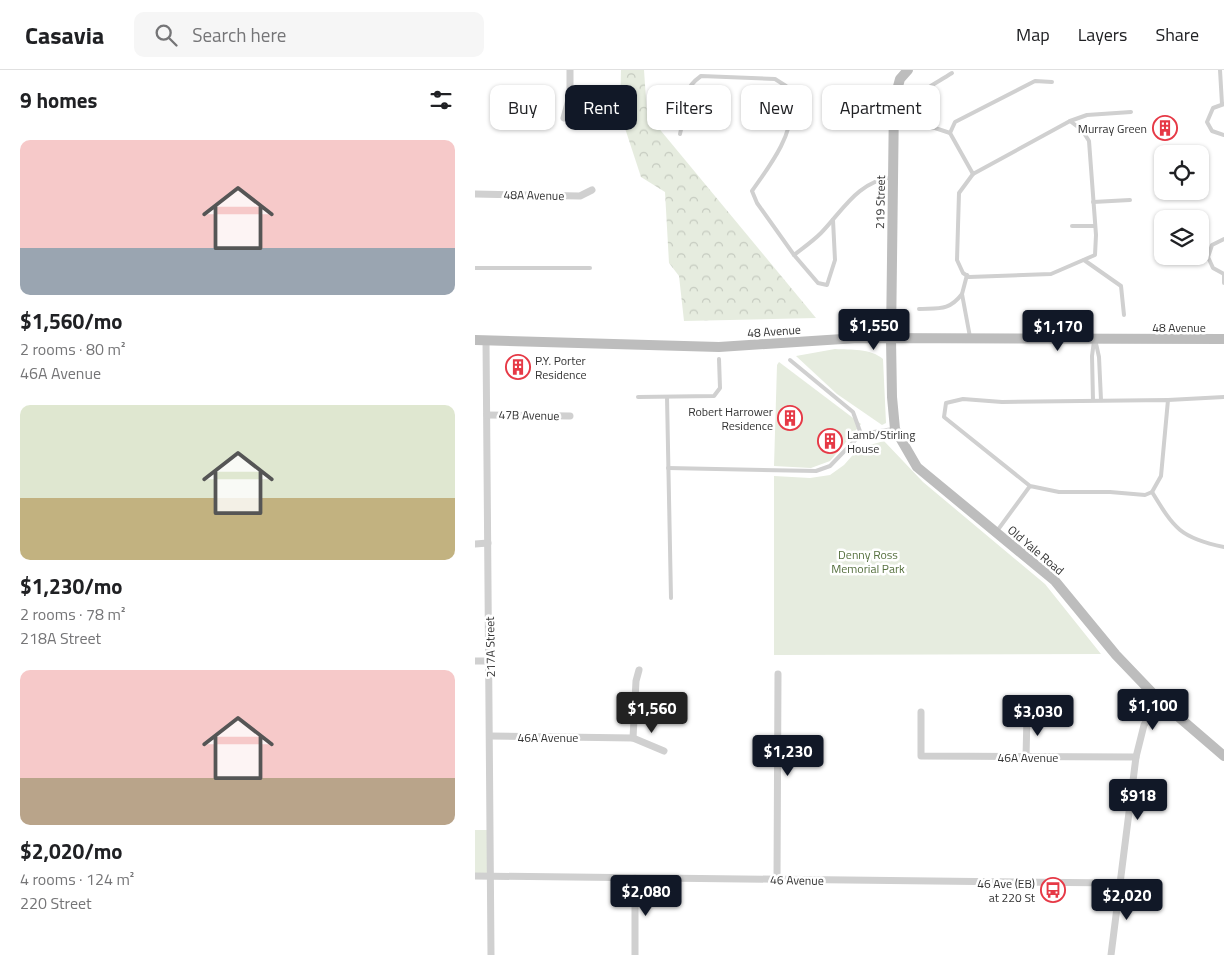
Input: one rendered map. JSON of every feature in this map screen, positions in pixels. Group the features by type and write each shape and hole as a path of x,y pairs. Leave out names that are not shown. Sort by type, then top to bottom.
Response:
{"street":[{"path":"563,118 570,96 570,70"},
{"name":"219 Street","path":"898,85 900,79 908,70"},
{"name":"219 Street","path":"891,338 893,130"},
{"name":"48A Avenue","path":"475,194 580,196 592,190"},
{"name":"48 Avenue","path":"480,340 719,346 858,338 1224,340"},
{"name":"Old Yale Road","path":"891,338 892,397 895,429 917,467 1055,581 1116,655 1160,701 1224,756"},
{"name":"217A Street","path":"480,340 487,415 491,955"},
{"name":"47B Avenue","path":"487,415 571,416"},
{"path":"475,544 488,543"},
{"path":"475,661 490,661"},
{"path":"633,738 636,682 639,670"},
{"path":"777,674 777,880"},
{"path":"1111,955 1114,945 1119,883 1136,757 1144,724 1160,701"},
{"name":"46A Avenue","path":"921,712 921,756 1136,757"},
{"path":"1026,757 1027,716"},
{"name":"46A Avenue","path":"490,736 633,738 663,751"},
{"name":"46 Avenue","path":"475,876 1119,883"},
{"path":"635,878 635,955"}],"lane":[{"path":"1220,70 1223,104 1209,112 1207,122 1212,131 1224,135"},
{"path":"933,85 952,73"},
{"path":"679,134 683,124 681,104 691,83 701,76 775,79 785,86 791,106 786,133 777,154 752,190 757,203 793,255 818,282 827,285 835,260 833,219"},
{"path":"950,133 955,122 1035,81 1052,82"},
{"path":"1070,121 1081,130 1089,141 1095,226 1095,255 1051,274 967,275 963,273 957,260 959,193 973,174 1070,121 1087,115 1131,112"},
{"path":"940,130 950,133 973,174"},
{"path":"793,255 820,234 861,188 880,179 893,177"},
{"path":"1093,202 1130,200"},
{"path":"1072,226 1095,226"},
{"path":"1224,239 1212,245 1208,257 1213,268 1224,274 1224,283"},
{"path":"1084,260 1121,286 1124,315"},
{"path":"475,268 590,268"},
{"path":"919,309 945,308 955,303 962,294 967,275"},
{"path":"962,294 970,339"},
{"path":"1095,339 1099,357 1101,400"},
{"path":"1093,400 1092,356 1095,339"},
{"path":"638,397 714,396 720,388 719,359"},
{"path":"790,360 853,412 861,434"},
{"path":"667,397 671,598"},
{"path":"1168,400 1161,476 1152,492 1145,495 1110,492 1059,492 1030,486 944,417 946,403 963,399 1002,402 1224,398"},
{"path":"668,468 816,471 830,466 861,434 895,429"},
{"path":"995,533 1030,486"},
{"path":"1152,492 1179,531 1201,541 1224,547"}],"green space":[{"path":"621,70 644,70 647,130 660,130 816,318 684,321 679,276 669,263 665,192 641,177 626,130 637,130 637,85 621,85"},
{"path":"835,349 866,351 883,359 886,423 882,425 837,394 796,356"},
{"path":"779,362 861,424 830,461 811,468 774,466 777,365"},
{"name":"Denny Ross Memorial Park","path":"884,441 923,482 1045,584 1101,654 774,655 774,476 810,478 830,475 844,465 859,448"},
{"path":"475,830 491,830 491,876 475,876"}],"place":[{"name":"Murray Green","path":"1165,128"},
{"name":"P.Y. Porter Residence","path":"518,367"},
{"name":"Robert Harrower Residence","path":"790,418"},
{"name":"Lamb/Stirling House","path":"830,441"},
{"name":"46 Ave (EB) at 220 St","path":"1053,890"}]}
